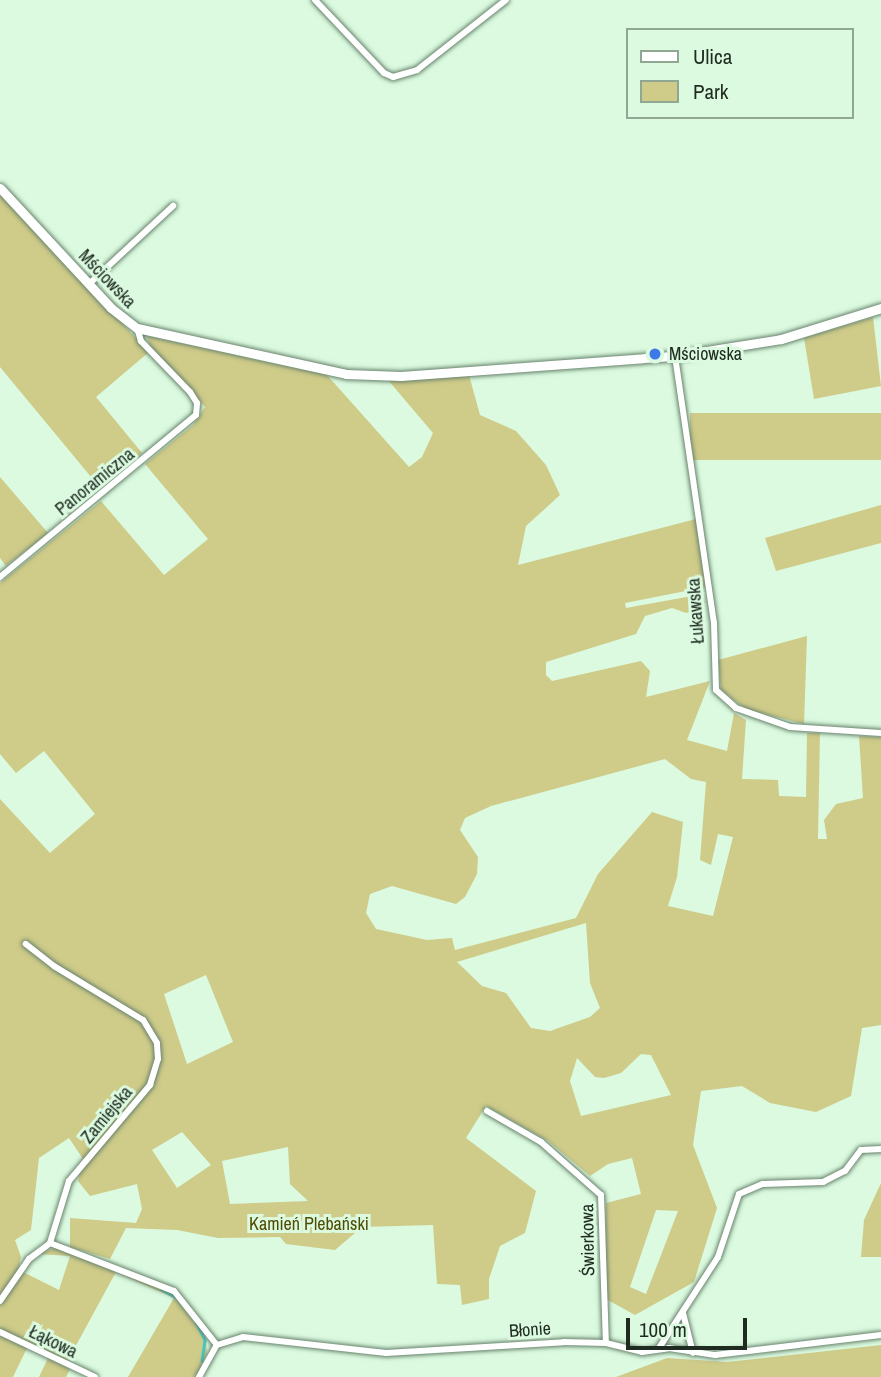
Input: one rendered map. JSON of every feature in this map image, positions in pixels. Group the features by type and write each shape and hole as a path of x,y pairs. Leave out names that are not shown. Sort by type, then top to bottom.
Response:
{"street":[{"path":"315,0 384,73 393,78 417,70 506,0"},
{"name":"Mściowska","path":"0,188 119,316 137,328 375,376 675,356 781,339 881,308"},
{"path":"89,284 173,206"},
{"name":"Panoramiczna","path":"0,578 192,420 197,403 141,341 137,328"},
{"name":"Łukawska","path":"675,356 714,623 716,690 736,709 790,727 881,733"},
{"name":"Zamiejska","path":"26,944 54,966 143,1020 157,1043 158,1059 150,1085 69,1181 50,1243"},
{"name":"Świerkowa","path":"487,1111 541,1142 601,1195 606,1343"},
{"path":"659,1348 718,1257 739,1194 763,1184 823,1182 845,1171 861,1150 881,1149"},
{"path":"0,1301 29,1259 50,1243 174,1291 217,1345 199,1377"},
{"path":"683,1312 693,1353"},
{"name":"Łąkowa","path":"0,1332 95,1377"},
{"name":"Błonie","path":"217,1345 243,1337 386,1353 606,1343 642,1352 659,1348 715,1355 881,1335"}],"green space":[{"path":"0,192 149,352 96,397 142,453 101,489 0,367"},
{"path":"873,317 881,386 814,399 804,338"},
{"name":"Kamień Plebański","path":"147,336 327,375 409,467 422,457 433,433 388,380 469,375 480,415 516,431 546,465 560,495 526,526 518,565 696,519 706,587 625,603 626,608 692,596 705,601 702,609 686,613 672,608 645,616 636,634 546,662 546,675 552,681 641,661 650,671 646,697 710,681 687,740 727,751 734,713 746,720 742,779 778,780 779,796 806,797 807,733 820,733 818,839 827,839 824,820 836,804 863,798 859,736 881,737 881,1025 862,1028 851,1096 816,1112 770,1103 742,1086 701,1091 693,1145 717,1208 694,1282 635,1315 606,1299 605,1281 606,1203 641,1194 632,1158 608,1164 590,1176 548,1141 486,1106 466,1138 536,1191 525,1233 500,1246 489,1279 489,1299 462,1305 460,1285 437,1284 433,1225 362,1227 335,1250 286,1244 280,1237 218,1238 177,1230 126,1228 110,1259 70,1247 70,1218 136,1223 142,1209 137,1184 90,1196 78,1181 83,1159 69,1138 39,1158 31,1230 15,1240 21,1257 18,1270 0,1298 0,799 50,853 95,814 44,751 16,773 0,754 0,583 101,501 164,575 208,539 145,464 193,425 205,407 150,346","holes":["665,759 691,779 706,782 700,860 711,865 718,834 733,837 713,916 668,906 677,877 683,822 652,812 598,874 576,918 455,950 452,938 427,940 376,929 366,913 370,894 392,886 456,904 465,897 477,874 478,857 460,830 465,818 491,806","586,923 590,983 600,1008 590,1017 550,1031 531,1028 506,993 482,986 457,962","206,975 233,1042 187,1064 164,994","641,1054 651,1055 671,1095 581,1116 570,1081 577,1058 595,1077 604,1078 621,1073","182,1132 211,1165 177,1188 152,1150","288,1147 290,1184 308,1201 230,1204 222,1161","656,1210 678,1211 646,1294 630,1287"]},
{"path":"690,413 881,413 881,460 690,460"},
{"path":"0,477 48,533 6,566 0,558"},
{"path":"881,505 881,543 776,571 765,538"},
{"path":"807,636 804,724 746,709 721,690 718,660"},
{"path":"881,1183 881,1257 861,1257 864,1220"},
{"path":"55,1248 97,1260 173,1294 206,1338 207,1353 196,1377 128,1377 174,1298 116,1272 67,1362 0,1329 0,1305 23,1272 59,1290 70,1256 38,1254"},
{"path":"0,1336 27,1348 13,1377 0,1377"},
{"path":"881,1345 881,1377 616,1377 667,1358 727,1362"},
{"path":"48,1358 70,1369 66,1377 39,1377"}],"waterway":[{"path":"161,1289 177,1298"},
{"path":"196,1322 205,1340 202,1361"}],"place":[{"name":"Mściowska","path":"655,354"}]}
